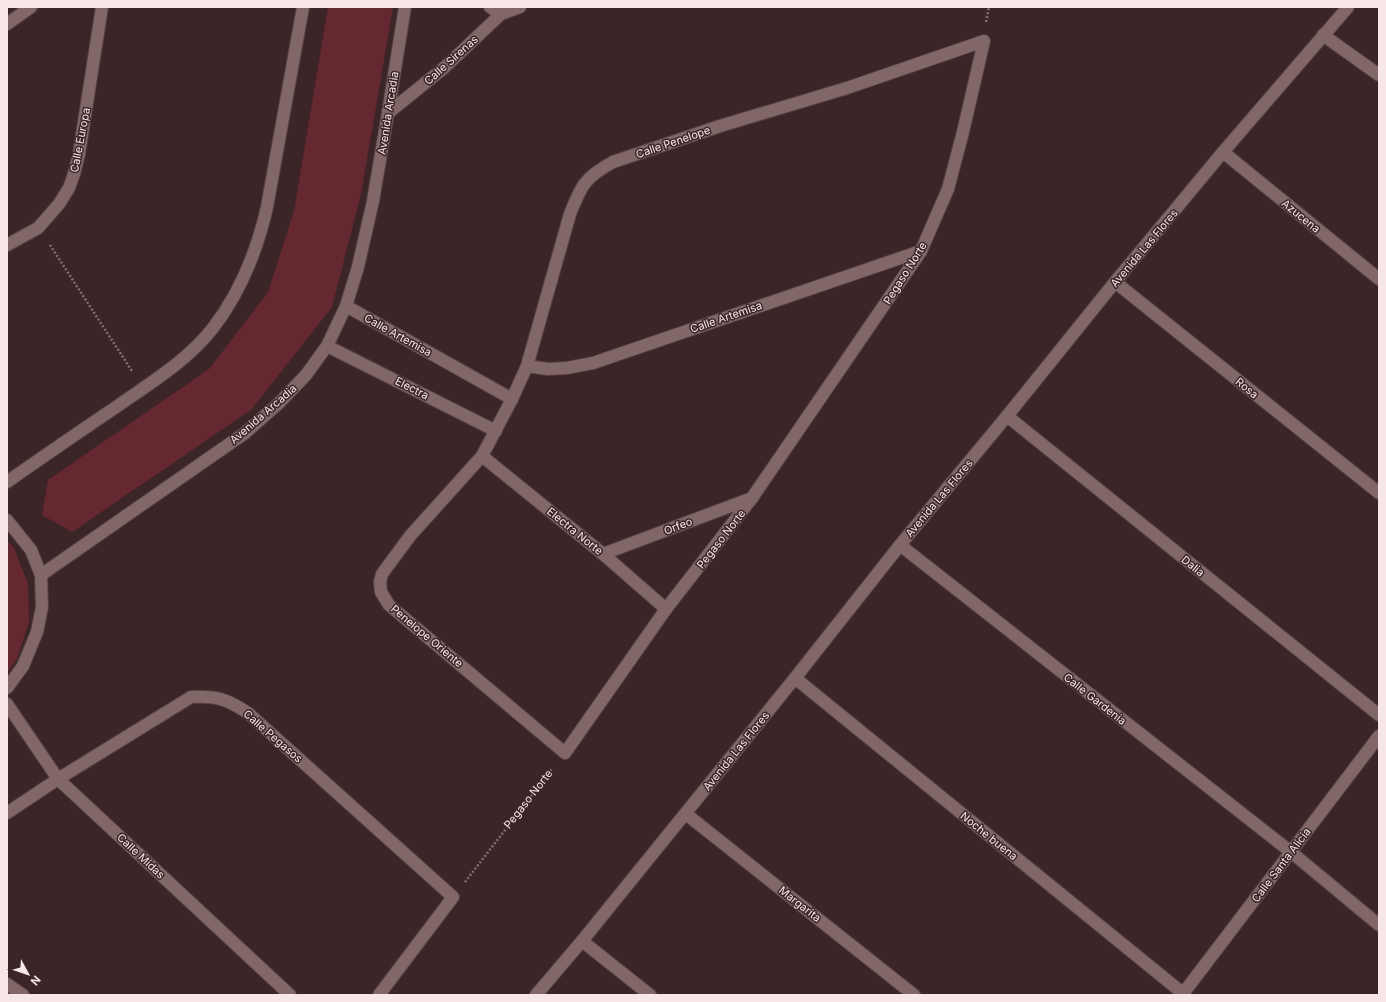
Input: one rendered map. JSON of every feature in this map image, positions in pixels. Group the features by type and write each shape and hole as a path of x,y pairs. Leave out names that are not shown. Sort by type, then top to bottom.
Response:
{"street":[{"path":"7,24 31,7"},
{"name":"Calle Europa","path":"7,245 38,228 59,204 74,174 81,146 102,7"},
{"path":"7,482 143,388 190,353 212,328 230,303 247,271 261,234 303,7"},
{"name":"Avenida Arcadia","path":"41,575 245,433 279,403 306,375 327,346 346,306 358,267 371,208 405,7"},
{"path":"490,7 501,14 520,7"},
{"name":"Avenida Las Flores","path":"536,995 686,814 900,545 1115,282 1223,152 1348,7"},
{"name":"Calle Sirenas","path":"388,113 445,67 501,14"},
{"path":"1323,35 1379,75"},
{"name":"Pegaso Norte","path":"565,753 666,609 752,498 921,251 948,189 984,41"},
{"name":"Calle Penelope","path":"512,400 528,366 570,214 578,194 585,182 600,170 613,162 713,129 847,88 984,41"},
{"name":"Azucena","path":"1223,152 1379,279"},
{"name":"Calle Artemisa","path":"528,366 567,368 593,363 921,251"},
{"name":"Rosa","path":"1115,282 1379,493"},
{"name":"Calle Artemisa","path":"346,306 512,400"},
{"name":"Electra","path":"327,346 496,431"},
{"name":"Penelope Oriente","path":"512,400 482,456 410,536 382,574 380,582 381,592 389,604 565,753"},
{"name":"Dalia","path":"1007,416 1379,715"},
{"name":"Electra Norte","path":"482,456 603,554 666,609"},
{"name":"Orfeo","path":"603,554 752,498"},
{"path":"7,520 30,550 41,575 42,607 37,632 23,666 7,688"},
{"name":"Calle Gardenia","path":"900,545 1291,852 1379,925"},
{"name":"Noche buena","path":"795,678 1184,994"},
{"name":"Calle Pegasos","path":"7,813 58,779 191,698 209,696 233,703 248,712 453,897"},
{"name":"Calle Midas","path":"7,704 58,779 290,995"},
{"name":"Calle Santa Alicia","path":"1184,994 1379,736"},
{"name":"Margarita","path":"686,814 914,995"},
{"path":"379,995 453,897"},
{"path":"582,941 650,995"},
{"path":"7,984 23,995"}],"path":[{"path":"38,228 143,388"},
{"name":"Pegaso Norte","path":"453,897 565,753"}],"shaded area":[{"path":"328,7 393,7 361,194 332,307 251,410 72,532 42,515 48,480 209,369 268,292 294,211"},
{"path":"7,540 14,548 28,584 29,622 17,659 7,673"}]}
